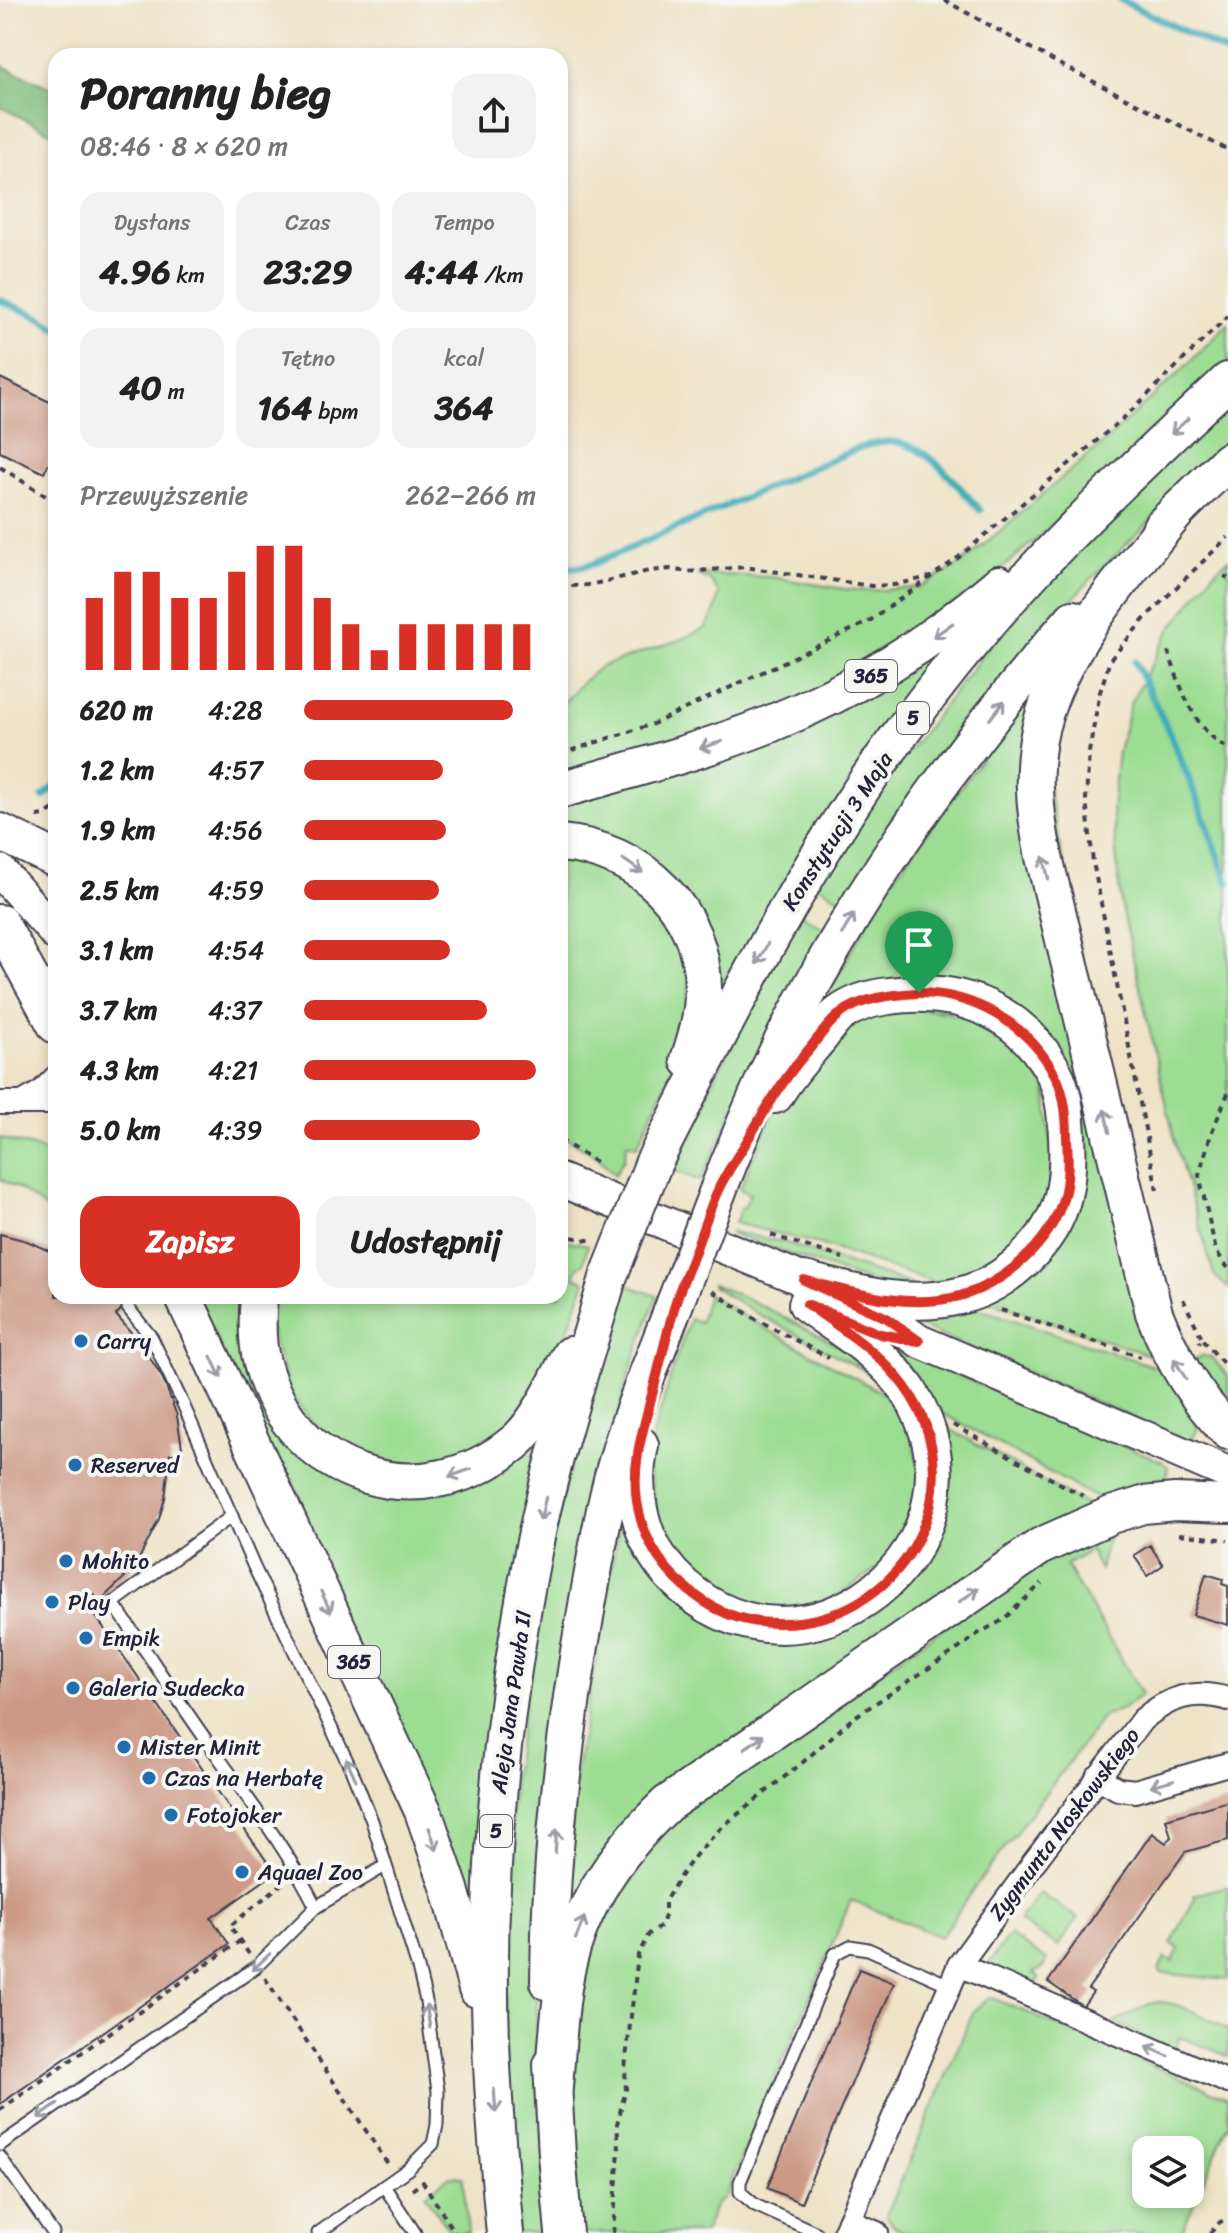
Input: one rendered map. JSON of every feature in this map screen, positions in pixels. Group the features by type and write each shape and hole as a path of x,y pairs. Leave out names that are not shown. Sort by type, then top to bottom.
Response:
{"main road":[{"name":"Konstytucji 3 Maja","path":"608,1278 654,1162 738,996 851,804 948,671 1032,573 1228,381"},
{"path":"564,2233 549,2005 549,1944 561,1774 574,1675 620,1451 675,1303 752,1107 786,1034 840,937 909,828 1022,678 1097,592 1228,461"},
{"name":"365","path":"568,788 734,737 806,709 859,682 898,660 965,613 1132,472"},
{"path":"1178,510 1090,622 1064,666 1044,713 1034,790 1036,822 1044,857 1154,1313 1173,1358 1191,1387 1228,1431"},
{"path":"0,832 48,855"},
{"path":"568,844 607,852 625,860 658,884 681,914 699,954 703,985 701,1019 654,1162"},
{"path":"0,871 48,925"},
{"path":"0,923 48,1010"},
{"path":"568,1204 805,1292 897,1300 959,1296 985,1287 1018,1264 1056,1216 1063,1199 1068,1165 1067,1127 1061,1087 1033,1044 991,1011 956,996 938,993 881,997 849,1008 838,1016 785,1077 719,1188"},
{"path":"568,1184 805,1292 880,1334 919,1341 1228,1473"},
{"path":"258,1304 261,1362 271,1388 294,1427 318,1450 350,1470 383,1480 413,1483 465,1472 517,1441 551,1394 608,1278"},
{"name":"Aleja Jana Pawła II","path":"505,2233 491,2041 491,1910 500,1775 513,1666 534,1550 608,1278"},
{"path":"675,1303 638,1456 636,1498 647,1539 663,1565 682,1585 713,1607 741,1618 793,1624 839,1613 885,1585 906,1560 922,1531 933,1481 930,1445 907,1388 882,1358 805,1292"},
{"name":"365","path":"187,1304 423,1811 454,1904 491,2041"},
{"path":"554,2087 564,1981 581,1923 618,1856 642,1827 667,1804 1041,1546 1111,1515 1143,1505 1175,1502 1228,1504"}],"street":[{"path":"24,1102 48,1085"},
{"path":"0,1103 48,1103"},
{"name":"Zygmunta Noskowskiego","path":"877,2233 847,2227 959,1965 1142,1720 1158,1706 1194,1694 1228,1699"},
{"path":"1097,1777 1118,1789 1135,1791 1228,1764"},
{"path":"959,1965 1228,2082"}],"lane":[{"path":"128,1308 152,1338 254,1567 352,1771 372,1821 426,2001 438,2091 433,2144 408,2169 318,2233"},
{"path":"232,1516 113,1603 207,1742 273,1830 316,1907"},
{"path":"0,2145 257,1966 316,1907 385,1866"},
{"path":"817,2233 755,2205 740,2192 740,2182 835,1954 850,1946 868,1949 949,1985"},
{"path":"0,2157 53,2233"},
{"path":"384,2186 415,2233"}],"path":[{"path":"944,0 1061,65 1228,150"},
{"path":"568,751 653,724 868,622 959,557 1127,415 1228,316"},
{"path":"0,467 48,497"},
{"path":"1159,1198 1093,862 1086,799 1089,752 1100,692 1110,660 1147,616 1228,537"},
{"path":"568,585 589,585 649,571 670,569 687,572 745,567 871,586 932,577"},
{"path":"1168,651 1200,725 1228,748"},
{"path":"1228,1093 1199,1175 1216,1251 1228,1268"},
{"path":"568,1236 592,1240"},
{"path":"1179,1289 1203,1340 1228,1369"},
{"path":"710,1290 754,1318 833,1360"},
{"path":"991,1307 1150,1359"},
{"path":"1193,1346 1203,1340"},
{"path":"946,1421 1090,1500"},
{"path":"613,2233 619,2149 617,2124 626,2089 625,2068 638,1955 649,1934 661,1926 665,1901 681,1875 723,1826 853,1718 1003,1620 1048,1577"},
{"path":"90,1597 99,1610"},
{"path":"286,1880 230,1926 406,2194 423,2182 455,2233"},
{"path":"0,2110 240,1941"},
{"path":"1210,2233 1220,2222 1228,2219"}],"green space":[{"path":"0,65 48,86 48,131 0,107"},
{"path":"1228,323 1228,366 1124,463 983,585 801,700 568,776 568,698 600,667 706,628 719,594 712,582 697,574 771,577 869,591 920,587 961,564 1104,442"},
{"path":"1228,397 1228,445 1087,583 1012,669 845,902 816,884 862,812 1023,603"},
{"path":"1228,559 1228,1288 1214,1275 1176,1146 1121,904 1112,809 1118,751 1131,702 1170,630 1214,572"},
{"path":"949,640 719,994 704,934 568,838 568,799"},
{"path":"1033,688 1033,710 1161,1359 984,1299 1079,1165 1011,1010 826,1010 821,1006 885,890"},
{"path":"568,855 651,893 691,970 681,1052 637,1146 627,1143 624,1159 615,1175 599,1158 568,1139"},
{"path":"799,913 828,930 738,1099 701,1181 672,1170 694,1117"},
{"path":"901,1005 988,1021 1045,1079 1055,1182 1023,1245 951,1288 819,1244 735,1223 750,1194 740,1189 766,1129 800,1066 827,1035 862,1018"},
{"path":"0,1138 48,1154 48,1210 18,1188 0,1179"},
{"path":"732,1232 783,1242 913,1285 885,1287"},
{"path":"568,1241 588,1245 583,1264 578,1267 574,1277 585,1281 553,1372 518,1426 445,1468 353,1459 294,1407 268,1322 269,1304 568,1304"},
{"path":"712,1284 849,1351 888,1383 756,1313"},
{"path":"627,1285 657,1296 625,1385 536,1944 537,2062 550,2233 517,2233 504,2040 513,1777 548,1551 598,1365"},
{"path":"708,1294 904,1405 922,1480 897,1554 821,1608 745,1608 665,1549 646,1459 690,1319 700,1322"},
{"path":"200,1304 248,1304 246,1338 366,1487 544,1425 475,1911"},
{"path":"968,1305 1168,1371 1197,1417 1196,1433 1192,1439 1185,1440 912,1323 910,1315"},
{"path":"893,1348 1163,1462 1168,1467 1167,1476 1155,1488 1107,1504 929,1406"},
{"path":"1202,1356 1211,1357 1228,1376 1228,1417 1189,1363"},
{"path":"935,1421 1093,1509 1055,1526 574,1896 570,1864 575,1776 621,1515 709,1617 891,1593"},
{"path":"1111,1526 1100,1570 1090,1551 1066,1565 1142,1694 1124,1708 1103,1717 941,1937 851,1900 724,2199 716,2204 704,2233 578,2233 568,2086 580,1949 650,1834 1030,1566"},
{"path":"1228,1886 1228,1980 1161,1973 1159,1970 1165,1958 1173,1962 1179,1948 1171,1944 1194,1895"},
{"path":"1040,1893 1078,1918 1058,1946 1020,1922"},
{"path":"1009,1935 1047,1960 1043,1967 1033,1973 1039,1977 1034,1994 987,1966"},
{"path":"990,1997 1228,2098 1228,2125 1204,2180 1204,2136 1132,2136 1132,2208 1192,2208 1181,2233 905,2233 886,2216 974,2010"},
{"path":"1159,2002 1186,2008 1228,2029 1228,2056 1180,2037 1174,2053 1115,2022"},
{"path":"450,2176 463,2179 468,2233 451,2233 425,2195"}],"building":[{"path":"0,378 48,401 48,465 44,473 0,452"},
{"name":"Galeria Sudecka","path":"0,1234 48,1250 48,1304 124,1304 116,1315 142,1345 163,1379 177,1416 183,1454 170,1454 165,1498 159,1519 140,1557 129,1573 99,1602 94,1594 85,1601 275,1873 211,1918 229,1944 0,2104"},
{"path":"1150,1545 1163,1565 1147,1576 1134,1555"},
{"path":"1206,1574 1223,1579 1222,1584 1228,1586 1228,1625 1193,1615"},
{"path":"1228,1801 1228,1840 1185,1852 1088,1989 1093,1992 1083,2006 1048,1982 1152,1833 1166,1843 1171,1837 1166,1819"},
{"path":"859,1969 894,1983 801,2203 767,2188"}],"waterway":[{"path":"1121,0 1228,53"},
{"path":"0,300 48,323"},
{"path":"568,567 593,564 856,449 879,443 893,442 918,450 952,478 980,510"},
{"path":"1135,662 1171,736 1228,883"},
{"path":"43,797 48,793"}],"place":[{"name":"Carry","path":"81,1341"},
{"name":"Reserved","path":"75,1465"},
{"name":"Mohito","path":"66,1561"},
{"name":"Play","path":"52,1602"},
{"name":"Empik","path":"86,1638"},
{"name":"Galeria Sudecka","path":"73,1688"},
{"name":"Mister Minit","path":"124,1747"},
{"name":"Czas na Herbatę","path":"149,1778"},
{"name":"Fotojoker","path":"171,1815"},
{"name":"Aquael Zoo","path":"242,1872"}],"route":[{"path":"919,993 938,993 975,1002 1020,1031 1044,1057 1061,1087 1065,1107 1068,1165 1063,1199 1045,1234 1018,1264 985,1287 959,1296 897,1300 804,1280 887,1318 919,1341 880,1334 807,1304 882,1358 907,1388 930,1445 933,1464 931,1500 922,1531 906,1560 885,1585 853,1607 823,1619 793,1624 766,1623 727,1614 701,1600 663,1565 647,1539 636,1498 638,1456 675,1303 719,1188 785,1077 838,1016 849,1008 881,997 919,993"}]}
